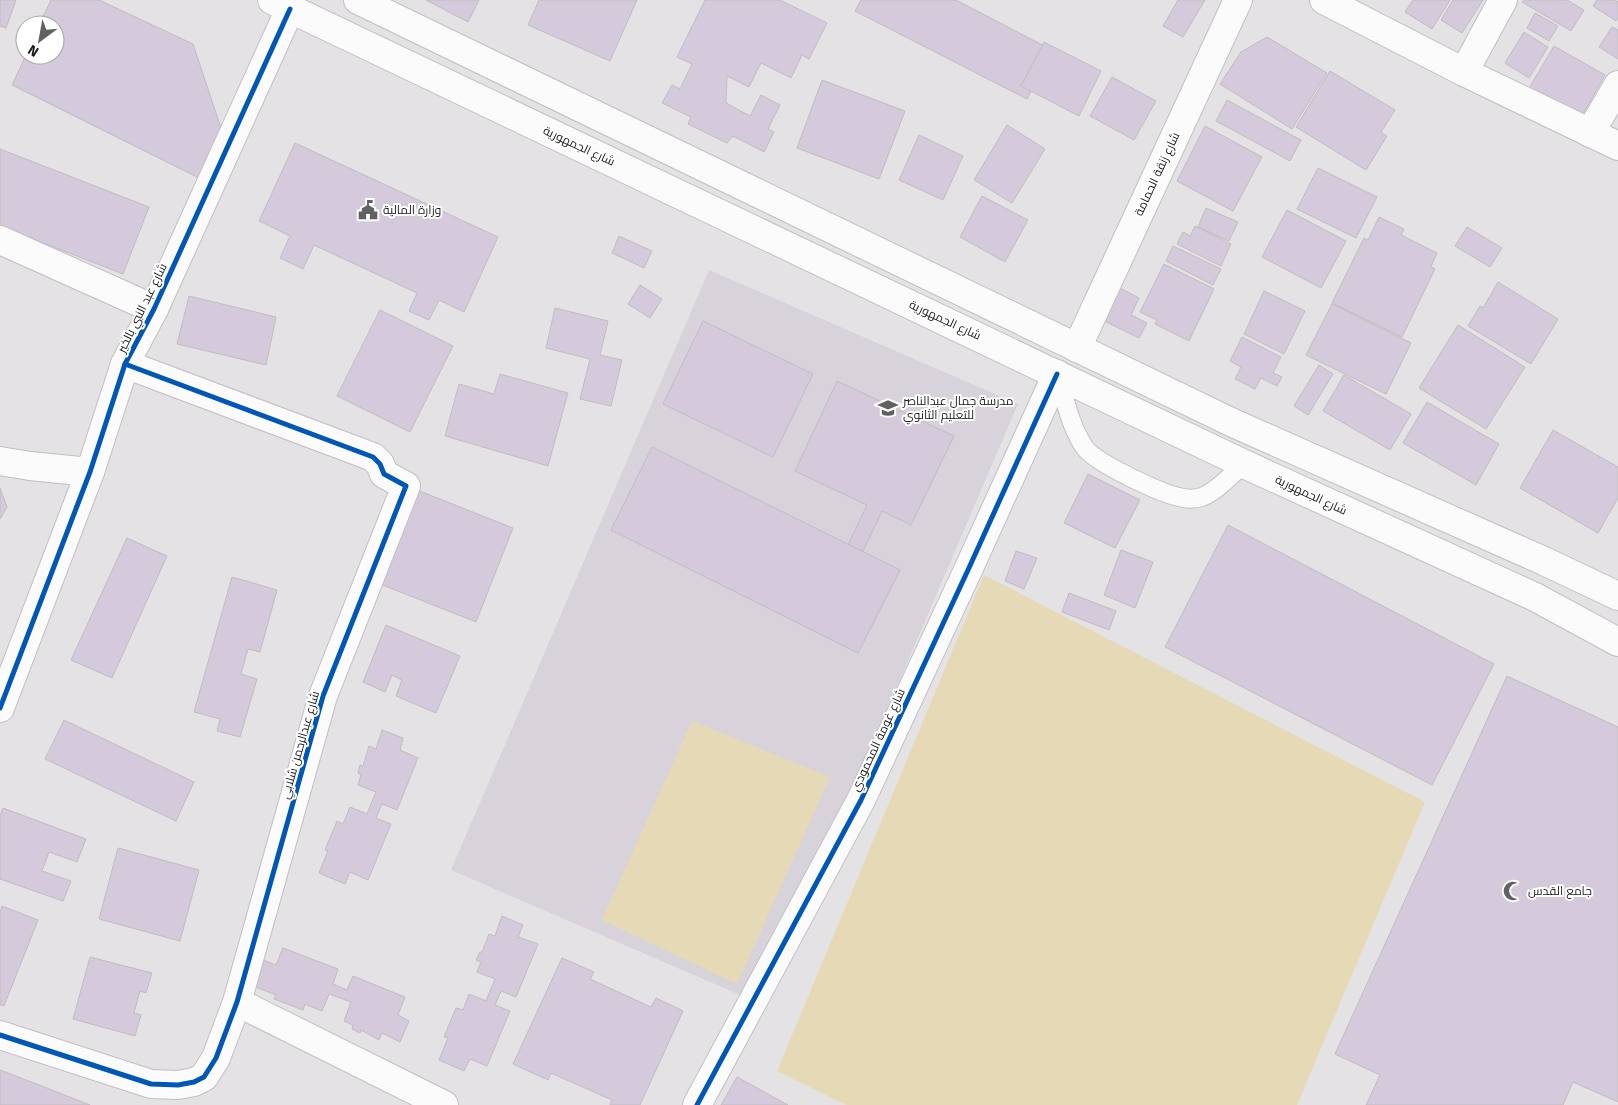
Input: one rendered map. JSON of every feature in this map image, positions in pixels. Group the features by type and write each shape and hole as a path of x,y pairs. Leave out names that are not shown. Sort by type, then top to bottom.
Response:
{"street":[{"path":"358,0 1233,423 1544,560 1618,596"},
{"name":"شارع زنقة الحمامة","path":"1076,348 1238,0"},
{"path":"1324,0 1464,72 1618,146"},
{"path":"1464,72 1503,0"},
{"name":"شارع عبد النبي بالخير","path":"0,708 90,472 125,364 154,309 281,4"},
{"name":"شارع الجمهورية","path":"281,4 1244,464 1534,597 1618,642"},
{"path":"1590,133 1618,85"},
{"path":"0,240 154,309"},
{"name":"شارع عبدالرحمن شلابي","path":"0,1035 151,1084 178,1086 204,1077 216,1058 237,1002 323,696 406,486 384,474 380,464 373,457 125,364"},
{"name":"شارع غومة المحمودي","path":"696,1105 861,800 1057,374"},
{"path":"0,461 90,472"},
{"path":"237,1002 444,1105"}],"lane":[{"path":"1057,374 1078,438 1098,460 1111,467 1171,495 1192,499 1211,492 1244,464"}],"shaded area":[{"path":"709,270 1018,404 761,1004 451,870"},
{"path":"984,575 1425,802 1297,1105 846,1105 777,1071"},
{"path":"692,721 830,777 737,984 602,920"}],"building":[{"path":"0,0 16,0 6,28 0,26"},
{"path":"51,0 99,0 193,44 222,131 199,178 12,85 21,65 65,65 65,15 44,15"},
{"path":"426,0 479,0 468,22"},
{"path":"539,0 637,0 610,61 528,25"},
{"path":"705,0 780,0 827,23 809,59 802,55 791,78 761,63 749,87 727,76 726,103 750,116 761,95 780,105 768,129 774,132 764,152 733,136 727,143 688,124 691,117 662,103 672,85 680,89 692,64 677,57"},
{"path":"861,0 956,0 1052,50 1027,99 855,11"},
{"path":"1178,0 1205,0 1183,37 1163,26"},
{"path":"1413,0 1450,0 1432,29 1405,12"},
{"path":"1453,0 1483,0 1462,33 1441,20"},
{"path":"1524,0 1567,0 1584,10 1571,31 1522,2"},
{"path":"1597,0 1615,0 1618,2 1618,17 1616,21 1593,6"},
{"path":"1535,13 1558,26 1549,41 1527,28"},
{"path":"1612,27 1618,30 1618,59 1599,47"},
{"path":"1524,32 1548,47 1529,78 1505,63"},
{"path":"1267,37 1327,73 1292,129 1220,84 1241,52"},
{"path":"1044,42 1101,71 1079,116 1021,86"},
{"path":"1554,46 1605,75 1580,119 1528,90"},
{"path":"1330,71 1395,110 1381,132 1387,136 1366,170 1296,127"},
{"path":"1112,77 1156,101 1134,140 1090,116"},
{"path":"822,80 905,111 879,179 797,148"},
{"path":"1227,100 1301,140 1290,161 1216,121"},
{"path":"1007,125 1045,149 1012,203 974,180"},
{"path":"1205,126 1262,157 1233,211 1177,181"},
{"path":"919,135 963,156 943,200 899,180"},
{"path":"295,143 498,237 464,312 439,300 429,320 409,311 417,293 314,245 303,269 280,258 290,236 259,221"},
{"path":"0,149 149,207 123,274 0,226"},
{"path":"1318,168 1377,197 1356,238 1297,209"},
{"path":"982,196 1028,220 1005,262 960,237"},
{"path":"1206,208 1238,222 1229,241 1198,227"},
{"path":"1287,210 1346,241 1321,288 1262,257"},
{"path":"1379,217 1404,229 1401,235 1437,253 1431,267 1435,269 1402,337 1332,303 1364,238 1368,240"},
{"path":"1195,226 1231,244 1221,266 1177,244 1183,232 1190,236"},
{"path":"1467,227 1502,248 1490,267 1455,246"},
{"path":"619,236 652,251 644,268 612,253"},
{"path":"1173,246 1221,269 1213,285 1166,261"},
{"path":"1164,264 1214,289 1189,341 1155,324 1157,320 1140,312"},
{"path":"1498,282 1558,319 1531,364 1468,326 1480,306 1483,308"},
{"path":"1112,284 1139,298 1131,315 1147,323 1139,338 1096,317"},
{"path":"640,285 662,299 650,318 628,304"},
{"path":"1264,291 1305,311 1284,354 1244,334"},
{"path":"189,296 276,317 266,365 177,344"},
{"path":"1332,304 1411,343 1386,394 1306,355"},
{"path":"555,308 608,321 600,355 622,360 611,406 580,399 590,359 546,348"},
{"path":"380,310 453,346 410,432 337,396"},
{"path":"703,321 813,374 773,457 663,404"},
{"path":"1458,325 1525,367 1486,429 1419,388"},
{"path":"1242,337 1281,357 1273,373 1282,377 1277,386 1261,378 1255,389 1235,379 1241,367 1230,361"},
{"path":"1319,365 1333,374 1308,415 1294,406"},
{"path":"500,374 568,393 548,466 445,436 459,384 494,394"},
{"path":"1344,375 1411,414 1390,450 1323,411"},
{"path":"837,381 954,436 911,525 882,511 863,551 848,545 867,505 795,471"},
{"path":"1427,402 1499,444 1476,485 1403,443"},
{"path":"1553,430 1618,467 1618,498 1598,533 1520,488"},
{"path":"652,447 900,570 858,653 611,530"},
{"path":"1088,474 1140,500 1115,548 1064,523"},
{"path":"0,488 7,507 0,519"},
{"path":"412,488 513,528 476,622 375,582"},
{"path":"1228,525 1494,664 1432,785 1165,647"},
{"path":"127,538 167,556 112,678 71,660"},
{"path":"1121,550 1153,562 1135,608 1104,595"},
{"path":"1016,551 1037,558 1024,589 1005,581"},
{"path":"232,577 277,590 260,652 248,649 241,674 257,679 240,737 217,731 220,719 194,712"},
{"path":"1069,593 1116,611 1109,630 1062,612"},
{"path":"386,625 460,656 436,713 396,696 402,680 392,675 385,692 363,682"},
{"name":"جامع القدس","path":"1507,676 1618,727 1618,1102 1573,1082 1563,1105 1366,1105 1380,1075 1335,1054"},
{"path":"64,720 194,782 176,821 45,759"},
{"path":"382,730 403,738 400,750 418,758 397,810 382,804 376,818 391,824 368,880 350,872 345,884 319,873 328,851 325,850 337,821 343,824 350,807 367,814 376,792 358,785 361,775 358,773 360,765 363,766 369,746 376,749"},
{"path":"3,808 86,839 77,862 49,852 42,871 71,881 63,901 0,879 0,815"},
{"path":"118,848 199,870 180,941 99,919"},
{"path":"2,906 38,920 4,1006 0,1005 0,912"},
{"path":"502,916 523,925 518,937 538,944 516,997 501,991 495,1005 510,1011 487,1066 470,1059 464,1071 439,1060 448,1038 444,1037 456,1008 463,1010 469,994 486,1001 495,979 477,972 481,962 476,960 480,952 482,952 489,934 495,936"},
{"path":"283,948 338,969 333,984 347,990 353,976 405,997 398,1015 409,1021 400,1042 382,1033 379,1040 361,1030 360,1033 352,1029 353,1025 344,1021 351,1002 329,994 322,1011 305,1004 303,1010 274,999 276,995 253,986 263,960 276,965"},
{"path":"90,957 152,973 146,993 140,991 134,1013 141,1015 135,1036 73,1019"},
{"path":"562,958 594,972 590,979 651,1007 656,998 683,1011 640,1105 610,1105 612,1100 551,1073 548,1080 513,1064"},
{"path":"0,1070 47,1088 90,1105 0,1105"},
{"path":"737,1077 788,1105 721,1105"}],"cycle path":[{"path":"0,708 90,472 125,364 154,309 290,9"},
{"path":"0,1035 151,1084 178,1085 194,1082 204,1077 216,1058 237,1002 323,696 406,486 384,474 380,464 373,457 125,364"},
{"path":"697,1105 861,800 1057,374"}],"place":[{"name":"وزارة المالية","path":"368,210"},
{"name":"مدرسة جمال عبدالناصر للتعليم الثانوي","path":"888,408"},
{"name":"جامع القدس","path":"1513,891"}]}
